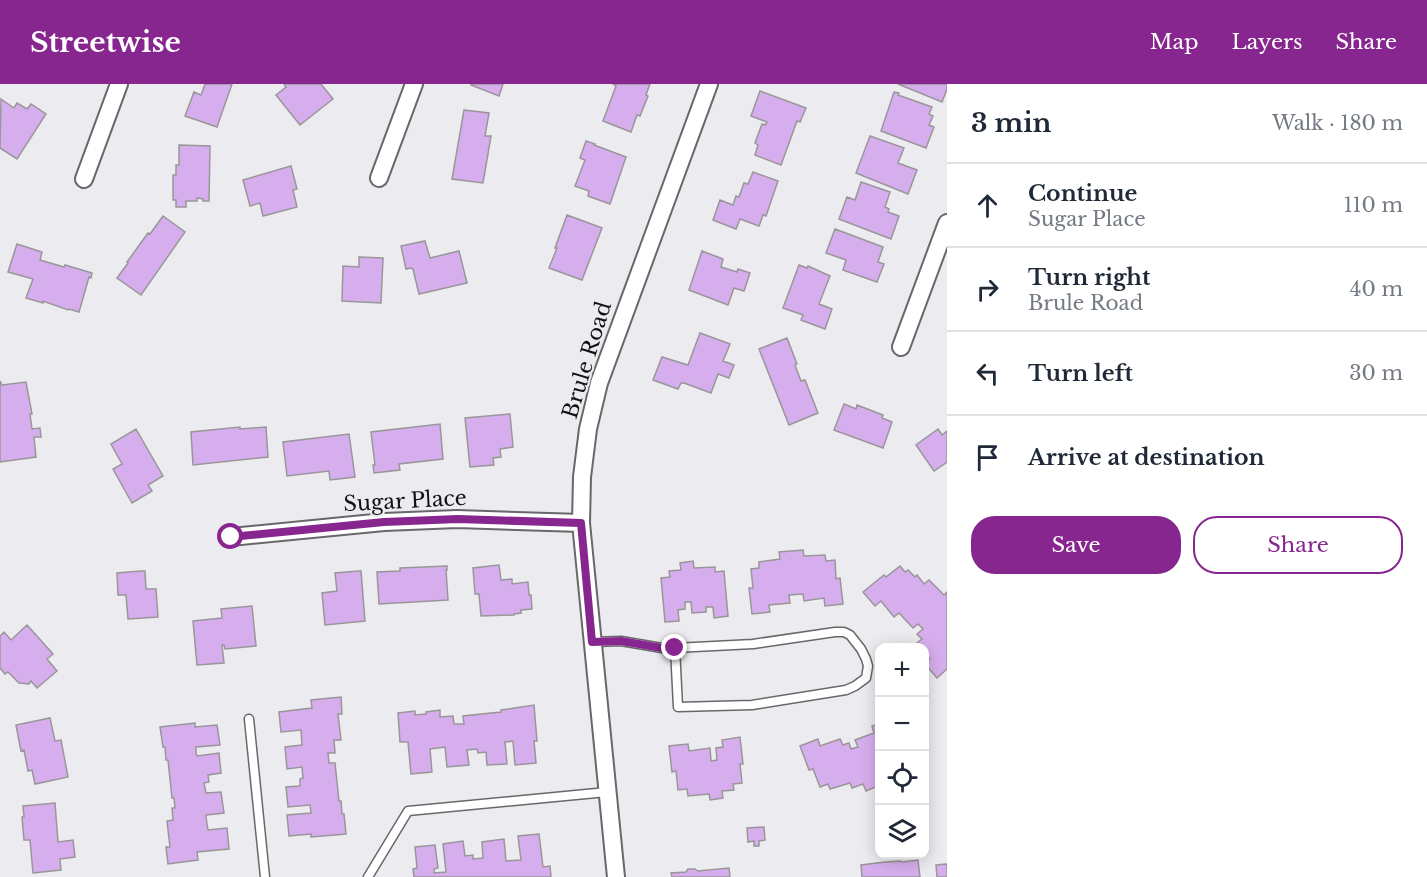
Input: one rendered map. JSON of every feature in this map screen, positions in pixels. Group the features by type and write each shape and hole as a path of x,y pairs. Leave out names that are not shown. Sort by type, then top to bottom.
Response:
{"street":[{"path":"84,179 119,84"},
{"path":"379,178 414,84"},
{"name":"Brule Road","path":"616,877 581,523 583,465 588,429 599,383 709,84"},
{"path":"901,347 947,223"},
{"name":"Sugar Place","path":"231,537 405,521 458,519 581,523"}],"lane":[{"path":"592,642 621,641 675,648 753,645 844,632 850,635 861,649 868,672 862,682 846,690 752,705 678,707 675,648"},
{"path":"249,718 265,877"},
{"path":"368,877 408,812 607,792"}],"building":[{"path":"205,84 232,84 217,127 185,116 194,92 201,95"},
{"path":"284,84 321,84 333,99 300,125 276,95 286,87"},
{"path":"471,84 503,84 499,96"},
{"path":"613,84 650,84 646,95 648,96 640,116 637,115 631,132 603,121 616,86"},
{"path":"898,84 947,84 947,89 942,102"},
{"path":"760,91 806,108 800,122 797,121 781,165 755,155 758,145 755,143 762,124 765,125 767,122 751,116"},
{"path":"894,92 932,107 929,114 933,116 929,125 934,127 926,148 881,131"},
{"path":"1,99 14,108 17,103 27,109 31,104 46,114 17,159 0,148"},
{"path":"464,110 489,113 485,136 491,136 483,183 452,179"},
{"path":"870,136 904,148 898,163 917,170 908,194 856,173"},
{"path":"586,141 626,157 610,204 588,196 589,191 575,186 585,160 580,158"},
{"path":"179,145 210,146 209,201 197,198 197,201 186,201 186,207 176,207 176,200 173,200 173,175 176,175 176,165 179,165"},
{"path":"291,166 297,189 293,190 297,207 263,216 260,203 250,206 243,180"},
{"path":"753,172 778,181 766,216 763,215 759,226 740,219 736,229 713,220 720,200 733,205 736,196 739,197 744,183 748,184"},
{"path":"861,182 890,192 885,207 889,209 888,212 899,216 891,239 839,219 847,197 855,200"},
{"path":"567,215 602,228 582,280 549,268"},
{"path":"163,216 185,232 141,295 117,278 148,233 150,234"},
{"path":"835,229 883,247 878,262 884,264 877,282 843,270 846,260 826,253"},
{"path":"425,241 430,258 459,251 467,283 419,294 413,269 406,269 401,246"},
{"path":"17,244 42,252 40,260 92,273 79,312 26,298 33,279 8,272"},
{"path":"702,251 723,259 721,267 750,273 744,291 734,288 728,305 689,290"},
{"path":"359,257 383,258 381,303 342,301 343,266 359,267"},
{"path":"799,265 807,268 808,266 830,276 819,304 832,309 825,329 801,320 803,315 783,308"},
{"path":"700,333 730,344 723,361 734,365 729,378 718,374 711,393 684,383 681,383 678,389 653,380 662,357 688,365"},
{"path":"787,338 801,381 805,380 818,413 789,425 759,349"},
{"path":"0,381 2,385 26,382 32,414 30,414 32,429 40,428 41,437 34,437 36,457 0,462"},
{"path":"844,404 856,409 857,405 883,415 882,418 892,422 883,448 834,430"},
{"path":"510,414 513,447 500,449 501,457 493,458 494,465 470,467 465,418"},
{"path":"440,424 443,459 399,464 400,470 374,473 371,432"},
{"path":"240,427 240,429 266,427 268,457 193,465 191,432"},
{"path":"136,429 163,476 148,485 152,491 132,503 113,469 122,464 111,444"},
{"path":"938,429 942,435 947,431 947,462 934,471 916,445"},
{"path":"349,434 355,477 330,480 329,471 287,476 283,442"},
{"path":"803,550 804,556 825,555 826,561 835,560 836,579 840,578 843,604 825,606 824,598 804,601 803,594 789,595 790,603 769,605 770,612 752,614 749,588 753,588 751,569 759,568 759,562 780,559 779,552"},
{"path":"693,561 694,568 715,567 715,572 724,571 728,616 714,618 713,607 706,607 706,612 692,613 691,602 685,602 685,609 678,610 679,621 665,622 661,578 670,577 669,571 681,570 680,563"},
{"path":"499,565 501,580 512,579 512,584 528,582 532,609 521,610 521,613 514,615 481,616 479,594 475,594 473,568"},
{"path":"447,566 448,600 379,604 377,572 400,571 400,568"},
{"path":"900,566 905,572 908,570 915,577 917,575 924,584 929,580 944,595 947,592 947,669 937,678 929,669 929,643 917,643 922,639 917,634 923,629 918,624 913,628 899,613 894,617 881,601 875,606 863,592 884,575 886,577"},
{"path":"145,571 146,589 156,589 158,617 128,619 126,595 118,595 117,573"},
{"path":"361,571 365,621 325,625 322,593 337,591 335,573"},
{"path":"252,606 256,646 225,649 222,645 224,663 197,665 193,621 222,618 221,609"},
{"path":"27,625 53,654 47,659 57,671 37,688 31,681 29,684 19,683 8,672 5,674 0,668 0,636 4,632 11,640"},
{"path":"341,697 342,714 338,714 341,740 334,740 335,753 328,753 329,763 335,763 339,801 341,801 342,814 344,814 346,834 289,836 287,815 311,813 310,805 288,807 286,787 300,786 300,779 303,778 302,767 287,769 285,747 302,745 301,730 281,732 279,712 312,708 311,700"},
{"path":"534,705 536,763 515,765 513,741 505,742 507,764 487,765 486,752 478,753 477,749 467,750 469,765 447,767 445,747 430,749 432,772 411,774 408,742 400,742 398,713 415,711 415,715 440,710 440,717 453,716 454,724 464,724 463,716 501,712 501,710"},
{"path":"50,718 55,741 61,740 68,777 35,784 32,770 28,771 24,750 21,751 16,725"},
{"path":"195,723 195,727 217,725 220,745 196,747 196,753 197,756 219,753 221,773 208,775 209,782 204,783 206,793 221,792 224,813 206,815 206,817 208,830 227,828 229,849 197,852 198,860 168,864 166,847 170,847 167,821 173,820 172,808 175,808 168,760 166,760 160,727"},
{"path":"875,725 875,787 866,791 863,784 852,788 850,783 830,789 828,784 820,787 813,769 809,770 800,746 818,739 820,746 840,739 843,745 849,743 851,749 858,747 855,740 874,733 872,726"},
{"path":"740,737 743,764 740,764 742,783 733,784 734,790 722,791 723,798 710,800 709,794 688,796 687,789 678,790 676,771 672,772 669,746 688,744 689,751 710,748 711,761 717,760 716,748 723,747 722,740"},
{"path":"55,803 58,842 73,840 75,857 60,859 61,870 33,873 30,840 24,840 23,806"},
{"path":"764,827 765,840 759,841 759,846 754,846 754,841 748,842 747,828"},
{"path":"539,834 543,867 550,866 551,877 414,877 413,869 417,868 415,847 435,845 438,868 434,869 434,873 446,872 443,844 463,841 465,856 473,855 473,859 483,858 482,842 504,839 506,861 521,860 518,836"},
{"path":"918,860 920,877 862,877 861,865"},
{"path":"947,864 947,877 937,877 936,865"},
{"path":"729,868 730,877 672,877 671,873 686,872 688,869 698,871"}],"route":[{"path":"231,537 384,522 458,519 581,523 592,642 621,641 675,648"}]}
